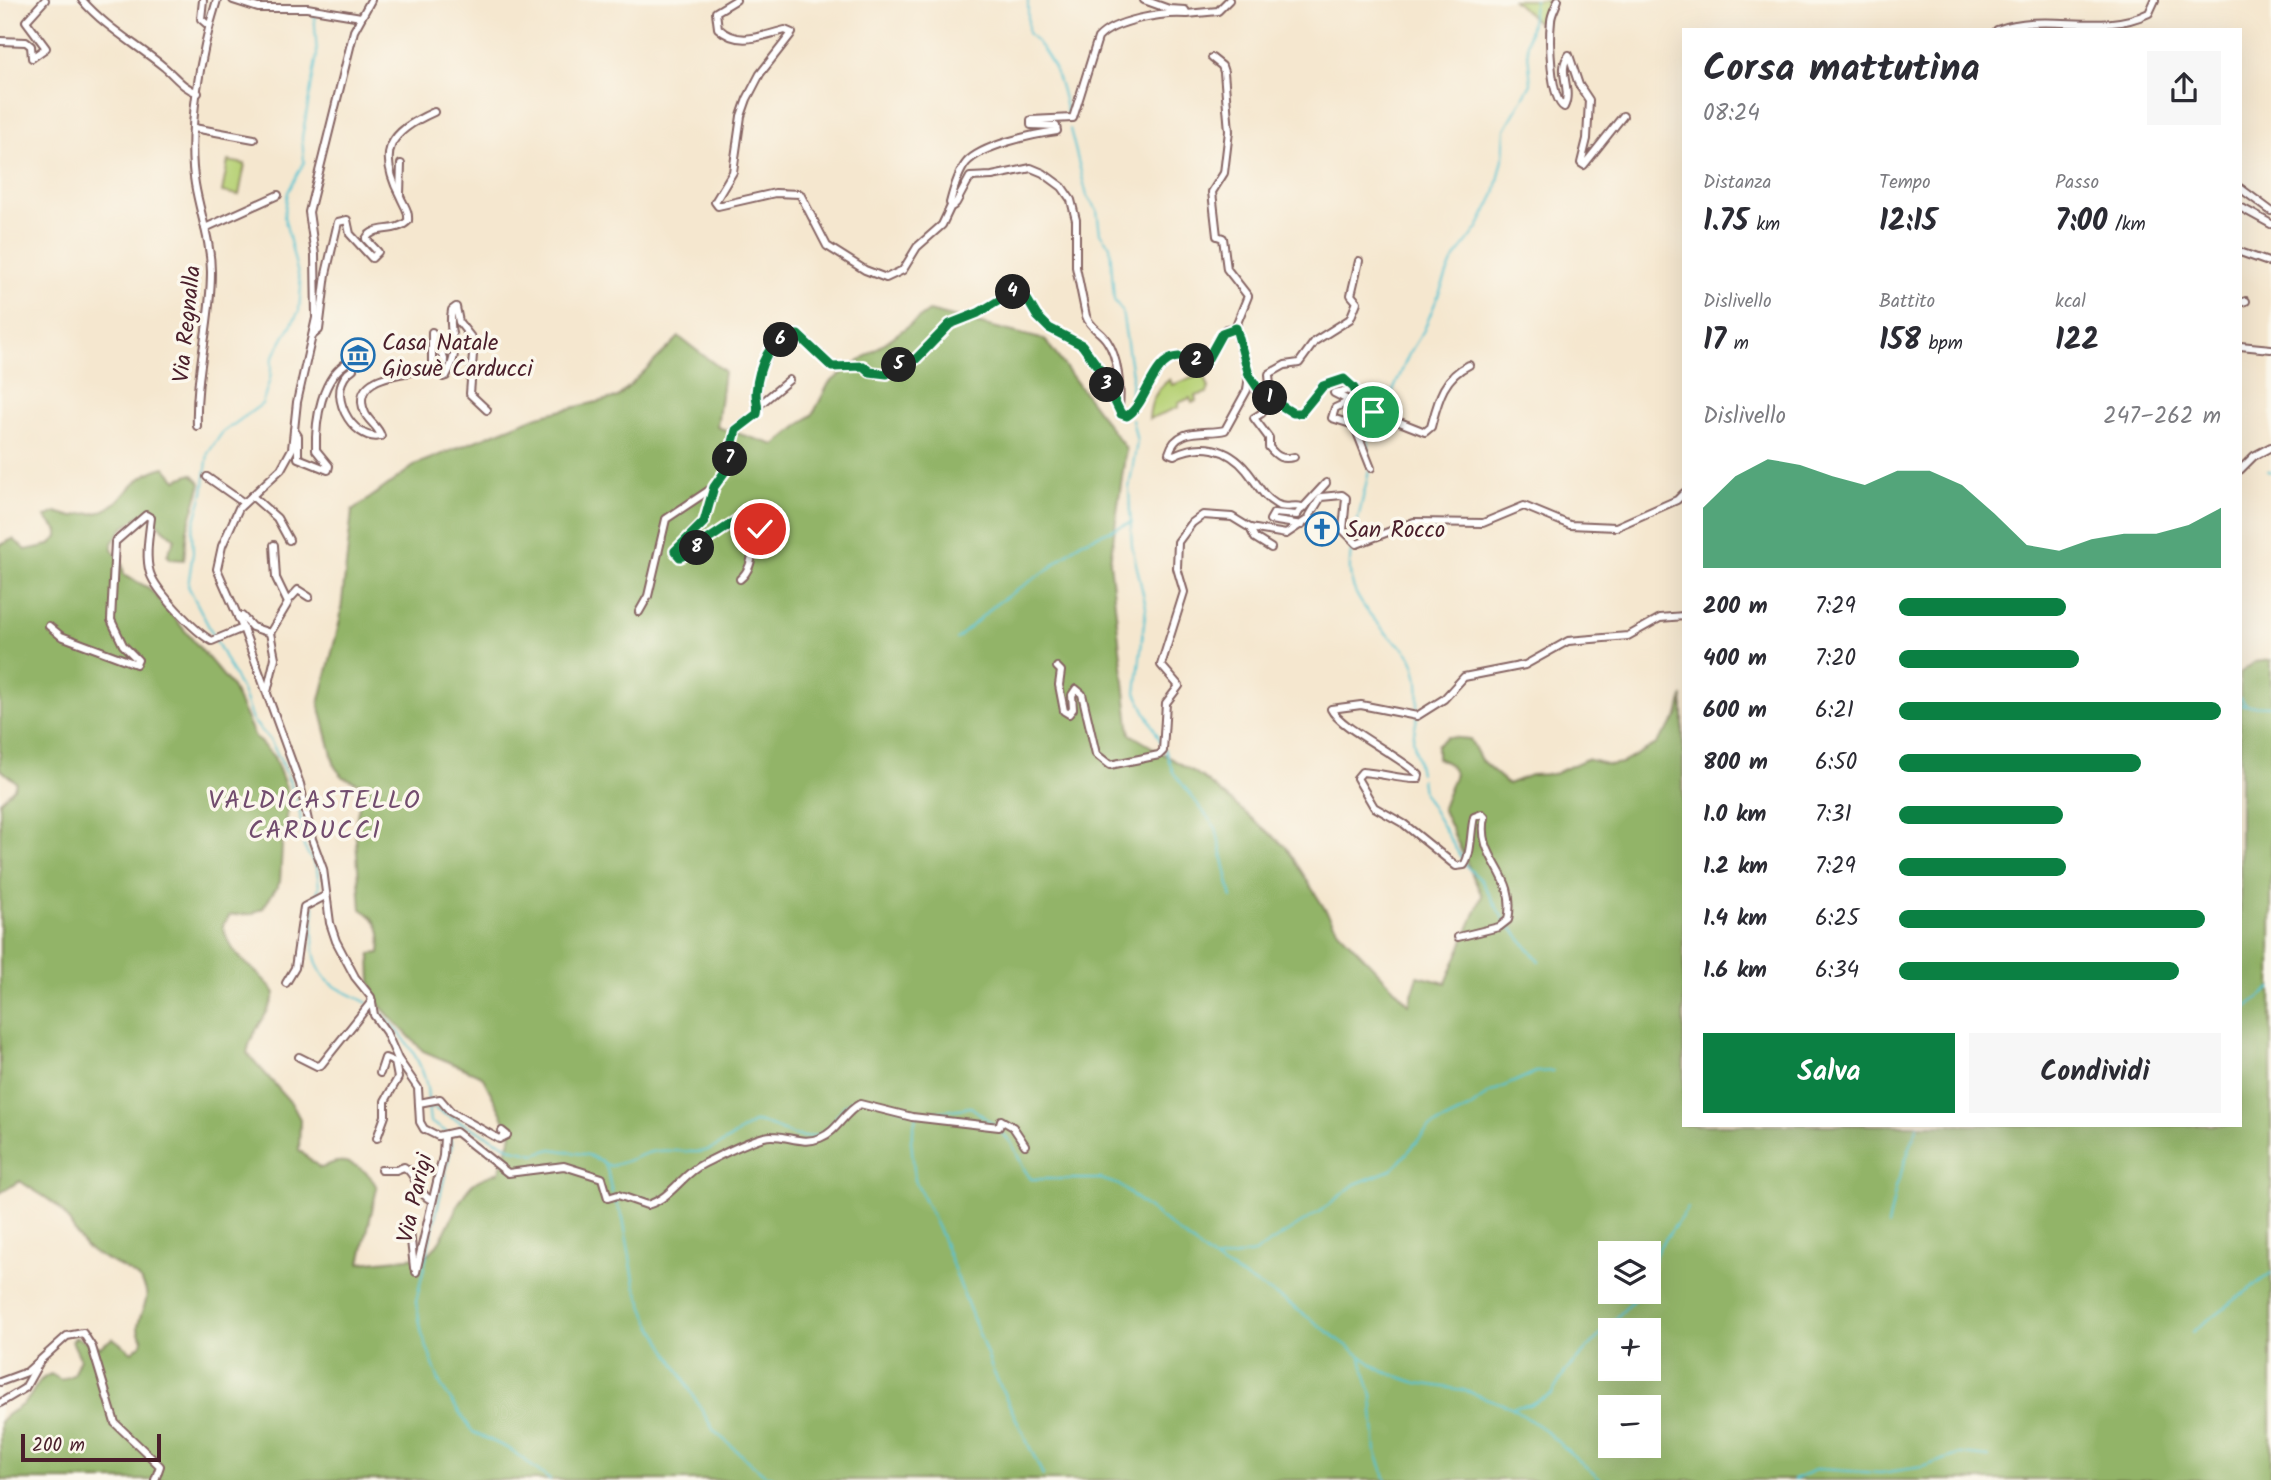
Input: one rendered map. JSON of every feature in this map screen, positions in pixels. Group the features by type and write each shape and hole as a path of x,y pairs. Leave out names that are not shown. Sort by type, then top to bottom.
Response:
{"street":[{"path":"0,41 26,42 31,46 32,58 43,52 46,48 45,42 26,21 45,0"},
{"path":"82,0 102,21 164,67 187,90 198,93"},
{"path":"203,0 201,19 208,25 217,0"},
{"path":"233,0 258,8 307,8 361,17"},
{"path":"371,0 354,31 309,212 315,255 314,334 297,402 292,449 286,463 244,503 227,533 218,564 221,580 243,628 300,784 312,839 323,869 322,897 336,941 355,977 372,1001 374,1016 386,1032 396,1060 398,1078 385,1101 385,1116 377,1138"},
{"path":"736,0 716,12 718,28 725,35 744,40 785,30 792,33 760,74 747,99 741,116 733,172 715,202 718,206 775,193 800,194 827,246 870,274 886,278 903,270 917,247 942,225 951,206 961,171 971,157 1037,132 1057,131 1056,126 1050,124 1031,125 1031,120 1073,118 1098,38 1106,29 1117,23 1218,11 1229,0"},
{"path":"1144,0 1170,9 1185,10 1187,14"},
{"path":"1558,0 1551,21 1551,67 1558,102 1563,107 1567,100 1563,69 1569,55 1579,85 1589,100 1587,139 1580,163 1584,165 1623,116"},
{"path":"2007,28 2044,21 2118,24 2149,13 2155,0"},
{"name":"Via Regnalla","path":"197,426 197,382 210,309 210,242 194,170 194,128 208,25"},
{"path":"1212,58 1222,66 1224,72 1229,131 1224,173 1212,192 1217,236 1223,238 1227,269 1248,296 1236,328 1249,375 1261,393 1265,409 1254,418 1269,438 1269,447 1282,459 1294,457"},
{"path":"314,334 319,330 326,274 338,222 347,220 350,234 372,258 378,252 366,240 370,233 376,230 390,232 408,221 408,211 387,167 387,155 399,134 434,112"},
{"path":"194,128 254,139"},
{"path":"400,196 401,164"},
{"path":"951,206 956,203 970,177 992,176 1031,168 1062,187 1071,200 1076,220 1076,267 1086,316 1088,323 1107,340 1115,358 1121,395 1119,409"},
{"path":"2242,189 2271,211"},
{"path":"205,228 278,195"},
{"path":"2242,208 2271,224"},
{"path":"2242,253 2271,263"},
{"path":"1271,399 1269,374 1285,365 1299,363 1315,341 1350,319 1357,302 1351,295 1359,261"},
{"path":"759,408 756,393 763,360 775,345 792,335 802,338 832,367 863,366 870,372 887,374 898,365 916,359 950,324 978,313 1015,291 1024,294 1037,316 1049,328 1082,345 1098,367 1119,409 1127,416 1133,413 1163,363 1178,357 1206,362 1222,333 1236,328"},
{"path":"294,429 298,436 298,458 328,470 329,466 316,450 323,397 342,365 350,361 354,364 353,369 342,379 339,393 342,409 365,433 381,436 366,415 365,392 378,378 428,370 432,366 432,332 444,359 441,373 443,377 446,376 456,354 451,323 452,310 456,307 458,322 474,341 470,394 487,410"},
{"path":"2242,346 2271,349"},
{"path":"1261,393 1293,413 1301,413 1330,382 1344,379 1369,403 1378,421 1398,421 1425,432 1431,427 1445,386 1453,374 1469,365"},
{"path":"1249,375 1247,390 1225,430 1196,430 1172,446 1169,453 1174,455 1201,445 1209,447 1243,467 1270,500 1280,507 1299,505 1302,509"},
{"path":"740,579 748,569 754,537 760,529 756,517 750,530 747,517 743,516 685,555 680,557 675,551 704,522 714,487 726,470 736,430 757,414 759,408 789,380"},
{"path":"1354,391 1334,393 1350,401 1335,408 1332,418 1354,425 1371,468"},
{"path":"2242,468 2254,456 2271,447"},
{"path":"207,477 244,503"},
{"path":"1302,525 1278,523 1269,518 1275,513 1297,515 1326,483"},
{"path":"639,612 648,596 666,519 714,487"},
{"path":"1058,667 1061,671 1059,685 1064,711 1069,714 1073,709 1072,695 1076,689 1082,694 1096,754 1111,765 1159,755 1163,751 1166,703 1179,686 1161,665 1184,592 1177,568 1178,542 1192,523 1203,515 1232,517 1250,528 1280,534 1302,525 1325,494 1346,498 1343,530 1357,544 1415,523 1432,520 1483,523 1524,506 1570,525 1616,527 1677,500 1682,495"},
{"path":"252,496 277,517 289,540"},
{"path":"49,626 61,636 136,664 138,660 123,645 113,628 111,584 116,562 115,542 146,514 150,518 150,573 185,618 208,639 217,640 243,628"},
{"path":"1250,528 1255,538 1271,548"},
{"path":"274,545 276,578 281,594 288,601"},
{"path":"266,693 275,658 270,634 288,601 298,590 309,597"},
{"path":"238,617 242,616 252,627 270,634"},
{"path":"1458,937 1499,927 1508,920 1507,883 1487,853 1481,835 1485,817 1482,814 1474,817 1468,840 1468,859 1464,865 1456,866 1442,857 1404,824 1374,807 1357,778 1362,772 1392,774 1413,780 1418,779 1419,775 1406,762 1363,736 1331,709 1361,705 1417,716 1444,699 1464,677 1525,665 1568,641 1628,636 1660,618 1682,617"},
{"path":"286,983 295,968 302,913 310,902 322,897"},
{"path":"299,1057 317,1066 321,1065 372,1001"},
{"path":"380,1073 385,1058 396,1060 418,1088 424,1129 446,1135 456,1132 470,1140 508,1173 564,1166 602,1178 608,1198 618,1195 648,1205 671,1193 701,1164 771,1135 802,1142 818,1139 839,1124 846,1112 860,1104 912,1117 974,1122 996,1128 1001,1120 1007,1122 1025,1145"},
{"path":"420,1103 440,1099 451,1112 499,1139 507,1135 502,1131"},
{"name":"Via Parigi","path":"410,1231 413,1267 416,1271 446,1135"},
{"path":"381,1170 404,1167 409,1169 422,1193 432,1199"},
{"path":"0,1382 23,1374 72,1333 79,1332 88,1338 110,1414 122,1430 160,1466 155,1480"},
{"path":"0,1403 25,1388 40,1362"}],"green space":[{"path":"1513,0 1553,0 1543,27"},
{"path":"228,161 245,164 239,195 222,192"},
{"path":"929,311 1045,340 1126,449 1110,562 1130,734 1202,777 1286,847 1338,930 1409,1004 1418,976 1446,983 1482,896 1442,808 1455,774 1448,763 1437,758 1437,745 1447,737 1470,739 1481,760 1508,784 1531,775 1554,774 1586,759 1610,765 1622,763 1656,744 1678,716 1682,699 1682,1127 2242,1127 2242,672 2255,662 2271,660 2271,1480 0,1480 0,1422 27,1400 45,1377 51,1374 61,1380 73,1375 80,1358 72,1341 76,1337 100,1347 113,1338 132,1352 141,1344 143,1339 138,1326 146,1291 139,1279 87,1248 64,1214 51,1201 20,1181 0,1193 0,801 14,788 16,782 0,769 0,545 13,539 26,550 49,545 58,537 58,531 45,517 56,512 73,517 100,512 117,501 144,476 165,467 176,480 192,474 201,483 187,530 184,560 171,559 167,555 175,539 157,523 151,512 146,511 122,529 112,543 112,549 122,563 124,575 149,588 231,685 255,737 274,757 290,798 282,846 280,882 263,908 252,914 230,915 223,925 238,955 275,993 252,1037 247,1053 292,1104 300,1119 299,1150 320,1168 344,1162 364,1171 374,1182 377,1188 360,1263 427,1256 440,1240 469,1188 479,1180 499,1172 512,1134 482,1076 423,1051 378,1004 371,982 370,954 380,953 381,939 376,922 361,909 355,826 363,785 343,777 335,767 319,704 340,620 352,511 417,464 538,416 618,397 679,337 724,371 717,427 775,445 813,414 829,383"},
{"path":"1204,374 1209,388 1207,393 1195,396 1196,401 1192,403 1190,398 1178,403 1179,407 1149,419 1155,396 1170,379 1172,385"}],"waterway":[{"path":"1028,0 1028,33 1044,51 1055,70 1067,114"},
{"path":"1369,455 1368,429 1391,396 1409,354 1424,330 1452,262 1478,228 1495,194 1503,159 1505,129 1531,84 1527,43 1535,0"},
{"path":"314,11 317,55 302,137 304,162 288,192 284,216 301,287 299,311 272,359 270,379 262,404 222,433 208,453 203,493 192,531 193,552 188,586 242,691 252,720 270,740 283,765 299,806 304,847 317,869 319,887 315,900"},
{"path":"1070,129 1087,196 1097,211 1100,233 1110,246 1114,300 1122,311 1132,375 1130,409"},
{"path":"1132,419 1137,442 1129,488 1132,546 1146,607 1136,693 1162,744"},
{"path":"1354,537 1369,471"},
{"path":"957,639 996,604 1050,568 1081,542 1132,522"},
{"path":"1353,542 1350,570 1355,592 1377,623 1411,657 1418,684 1417,711"},
{"path":"2242,700 2246,705"},
{"path":"2242,705 2271,706"},
{"path":"1417,717 1413,739 1420,773"},
{"path":"1165,749 1173,772 1216,828 1232,898"},
{"path":"1421,779 1423,793 1463,861"},
{"path":"1465,865 1481,880 1504,920"},
{"path":"314,905 314,948 319,968 332,984 367,1003"},
{"path":"1508,924 1539,961"},
{"path":"2242,1011 2271,988"},
{"path":"377,1010 396,1028 412,1050 424,1075 428,1100"},
{"path":"1215,1260 1254,1253 1319,1212 1355,1184 1393,1169 1429,1128 1470,1108 1489,1093 1536,1072 1553,1071"},
{"path":"429,1106 513,1149 535,1154 552,1149 588,1155 610,1166 656,1151 701,1152 726,1141 755,1122 801,1137 817,1135 829,1127 847,1104 861,1099 922,1112 971,1107 994,1125"},
{"path":"428,1105 430,1122 447,1132"},
{"path":"917,1112 911,1140 915,1180 941,1235 994,1373 1043,1475"},
{"path":"1888,1226 1896,1187 1917,1127"},
{"path":"997,1129 1010,1142 1031,1179 1101,1179 1119,1185 1214,1260 1284,1300 1382,1371 1417,1383 1463,1390 1511,1407 1543,1429 1601,1480"},
{"path":"449,1137 452,1144 416,1302 422,1334 441,1386 473,1432 511,1450 550,1480"},
{"path":"600,1160 607,1169 612,1193"},
{"path":"614,1199 623,1218 635,1285 649,1320 714,1431 765,1475 778,1480"},
{"path":"1661,1245 1688,1208"},
{"path":"2192,1332 2271,1273"},
{"path":"1513,1407 1529,1405 1552,1394 1565,1372 1630,1304"},
{"path":"1361,1358 1372,1396 1376,1453 1386,1480"},
{"path":"1794,1480 1817,1469 1881,1473 1922,1467 1961,1454 1989,1457"}],"place":[{"name":"Casa Natale Giosuè Carducci","path":"358,355"},
{"name":"San Rocco","path":"1322,529"}],"district":[{"name":"VALDICASTELLO CARDUCCI","path":"315,814"}],"route":[{"path":"760,529 759,519 756,517 750,530 747,528 747,517 743,516 704,545 680,557 676,555 675,551 680,544 704,522 714,487 726,470 736,430 757,414 759,408 756,393 763,360 775,345 792,335 798,335 832,367 863,366 879,375 887,374 898,365 916,359 950,324 962,317 978,313 1015,291 1024,294 1037,316 1049,328 1082,345 1098,367 1121,414 1127,416 1133,413 1163,363 1178,357 1206,362 1222,333 1226,329 1236,328 1249,375 1266,397 1293,413 1301,413 1323,386 1336,379 1344,379 1355,389 1356,394 1373,407 1373,412"}]}
